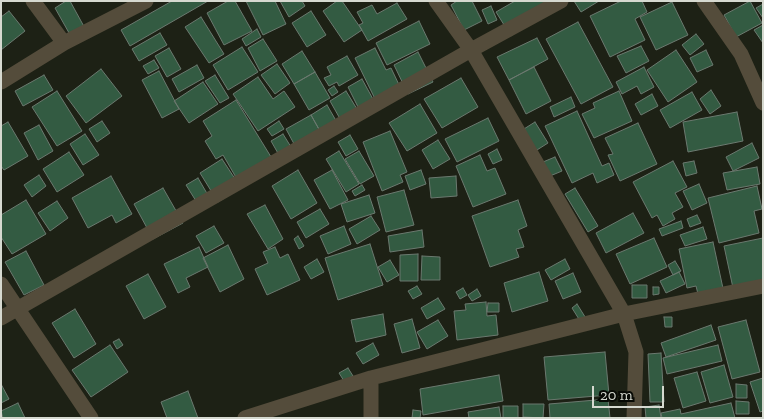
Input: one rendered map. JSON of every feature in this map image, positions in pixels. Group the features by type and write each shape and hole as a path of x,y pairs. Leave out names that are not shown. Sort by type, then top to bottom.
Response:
{"street":[{"path":"34,1 64,43"},
{"path":"1,82 64,43 146,1"},
{"path":"436,1 471,50 624,314 636,352 634,418"},
{"path":"1,318 471,50 561,1"},
{"path":"704,1 741,54 763,103"},
{"path":"1,284 91,418"},
{"path":"245,418 371,378 624,314 763,286"},
{"path":"371,378 371,418"}],"building":[{"path":"66,1 70,1 87,32 73,40 55,8"},
{"path":"172,1 208,1 130,46 121,30"},
{"path":"228,1 235,1 252,31 224,45 207,13"},
{"path":"246,1 275,1 286,24 263,35"},
{"path":"280,1 302,1 305,6 289,17"},
{"path":"337,1 342,1 362,30 344,42 323,11"},
{"path":"457,1 472,1 482,21 464,30 451,5"},
{"path":"515,1 553,1 511,36 496,12"},
{"path":"574,1 599,1 581,12"},
{"path":"621,1 642,1 647,12 635,19 645,40 610,57 590,16"},
{"path":"750,1 762,23 736,37 724,15"},
{"path":"672,2 688,35 656,50 640,17"},
{"path":"397,3 407,19 368,41 359,25 363,23 357,12 372,5 377,14"},
{"path":"763,4 763,18 756,8"},
{"path":"491,6 497,20 488,24 482,10"},
{"path":"9,11 25,31 1,50 1,17"},
{"path":"311,11 326,35 307,47 292,23"},
{"path":"201,17 224,54 209,63 185,27"},
{"path":"419,21 430,44 387,65 376,43"},
{"path":"578,22 613,87 581,104 546,39"},
{"path":"763,25 763,43 754,30"},
{"path":"257,29 261,37 246,46 242,39"},
{"path":"160,33 167,45 139,61 132,49"},
{"path":"696,34 704,44 690,55 682,45"},
{"path":"537,38 548,59 509,80 497,57"},
{"path":"263,39 277,61 260,71 248,48"},
{"path":"641,46 649,61 626,73 617,56"},
{"path":"242,47 258,72 228,90 213,65"},
{"path":"169,48 181,69 167,77 155,56"},
{"path":"375,48 386,70 391,68 402,91 377,103 355,58"},
{"path":"676,50 697,82 668,102 647,70"},
{"path":"706,50 713,65 697,72 690,58"},
{"path":"302,51 315,72 294,84 282,64"},
{"path":"418,52 433,82 408,94 394,65"},
{"path":"347,56 358,75 339,86 337,82 329,86 324,78 331,75 327,67"},
{"path":"154,60 159,68 148,74 143,66"},
{"path":"277,64 290,83 275,94 261,75"},
{"path":"197,65 204,78 179,92 172,79"},
{"path":"534,67 551,101 526,114 509,80"},
{"path":"644,67 654,87 641,94 637,86 622,94 616,82"},
{"path":"101,69 122,96 86,123 66,96"},
{"path":"159,71 179,109 162,118 142,80"},
{"path":"315,72 330,98 309,110 294,84"},
{"path":"44,75 53,90 23,106 15,91"},
{"path":"215,75 229,98 220,103 205,81"},
{"path":"258,77 273,99 284,91 295,107 258,131 233,94"},
{"path":"461,78 478,107 442,128 424,99"},
{"path":"362,79 374,101 359,109 348,87"},
{"path":"203,82 218,104 189,123 174,101"},
{"path":"334,86 338,92 332,96 328,90"},
{"path":"711,90 721,106 710,114 700,99"},
{"path":"57,91 82,131 57,146 32,107"},
{"path":"346,91 360,114 343,124 330,101"},
{"path":"619,91 632,121 594,138 582,114 595,108 593,103"},
{"path":"692,92 702,110 670,128 660,110"},
{"path":"652,94 658,106 641,115 635,104"},
{"path":"571,97 575,107 554,117 550,107"},
{"path":"236,100 276,165 241,186 223,155 216,159 205,141 212,136 203,121"},
{"path":"420,104 437,133 407,151 389,123"},
{"path":"327,105 342,131 325,140 311,115"},
{"path":"577,111 602,166 609,163 614,175 597,183 593,173 572,183 545,126"},
{"path":"737,112 743,141 688,152 683,122"},
{"path":"311,115 325,140 300,155 286,129"},
{"path":"488,118 499,141 457,162 445,139"},
{"path":"102,121 110,133 97,142 89,129"},
{"path":"279,121 284,129 272,136 267,129"},
{"path":"8,122 28,156 4,170 1,166 1,126"},
{"path":"535,122 548,143 529,155 516,134"},
{"path":"638,123 657,164 620,181 608,155 613,154 605,138"},
{"path":"39,125 53,151 38,160 24,133"},
{"path":"390,131 407,172 400,175 403,182 382,191 363,142"},
{"path":"85,134 99,155 83,165 70,144"},
{"path":"283,134 296,155 283,162 271,141"},
{"path":"350,135 358,149 346,156 338,142"},
{"path":"438,140 450,159 433,169 422,150"},
{"path":"752,143 759,158 733,171 726,157"},
{"path":"497,149 502,160 493,164 488,154"},
{"path":"339,151 359,184 346,192 326,159"},
{"path":"359,151 374,176 360,184 345,159"},
{"path":"69,152 84,175 57,192 43,169"},
{"path":"480,155 487,171 495,168 506,194 473,207 456,166"},
{"path":"555,157 562,171 550,176 543,162"},
{"path":"222,159 241,188 218,202 200,173"},
{"path":"673,161 687,187 675,193 683,207 672,213 675,219 663,226 657,215 652,218 633,182"},
{"path":"694,161 697,173 686,176 683,163"},
{"path":"757,167 760,184 727,190 723,173"},
{"path":"298,170 317,203 291,219 272,186"},
{"path":"332,170 348,200 330,209 314,180"},
{"path":"421,170 426,184 410,190 405,176"},
{"path":"39,175 46,186 32,197 24,185"},
{"path":"111,176 132,214 116,223 112,215 88,228 72,198"},
{"path":"456,176 457,196 431,198 429,178"},
{"path":"198,178 212,202 201,209 186,185"},
{"path":"699,184 707,203 692,210 683,191"},
{"path":"362,185 365,190 355,196 352,191"},
{"path":"757,186 762,209 754,211 759,233 719,243 708,198"},
{"path":"163,188 183,223 153,239 134,204"},
{"path":"575,188 598,226 588,232 565,194"},
{"path":"404,190 414,225 386,232 377,197"},
{"path":"369,195 375,213 347,222 341,204"},
{"path":"26,200 46,234 12,254 1,237 1,215"},
{"path":"518,200 527,226 518,230 524,247 516,249 519,257 490,267 472,216"},
{"path":"57,201 68,218 50,231 38,213"},
{"path":"265,205 283,239 268,249 247,214"},
{"path":"320,209 329,224 306,238 297,222"},
{"path":"633,213 644,233 606,253 596,233"},
{"path":"697,215 701,223 690,227 687,219"},
{"path":"371,216 380,230 357,244 349,229"},
{"path":"681,221 683,228 662,236 659,229"},
{"path":"214,226 224,243 206,253 196,236"},
{"path":"344,226 351,244 328,254 320,236"},
{"path":"703,227 707,239 685,246 680,235"},
{"path":"422,230 424,247 390,252 388,236"},
{"path":"298,236 304,246 299,249 294,239"},
{"path":"654,238 667,267 630,284 616,254"},
{"path":"763,238 763,281 733,288 724,246"},
{"path":"713,242 724,293 699,298 696,286 687,288 679,249"},
{"path":"370,244 383,285 338,300 325,258"},
{"path":"228,245 244,279 220,292 203,258"},
{"path":"199,247 208,267 186,278 190,287 178,293 164,264"},
{"path":"275,247 280,258 288,254 300,280 267,295 255,269 268,263 263,252"},
{"path":"26,251 44,285 24,295 5,262"},
{"path":"418,254 418,281 400,281 400,255"},
{"path":"422,256 440,257 440,280 421,280"},
{"path":"317,259 324,272 311,279 304,267"},
{"path":"565,259 570,269 551,280 545,270"},
{"path":"390,260 399,275 387,282 378,267"},
{"path":"675,261 681,271 673,275 668,265"},
{"path":"539,272 548,301 512,312 504,283"},
{"path":"679,272 685,284 666,293 660,281"},
{"path":"573,273 581,292 563,299 555,281"},
{"path":"148,274 166,307 144,319 126,286"},
{"path":"632,285 647,285 647,298 632,298"},
{"path":"417,286 422,294 413,299 408,291"},
{"path":"653,287 659,287 659,294 653,295"},
{"path":"463,288 467,295 460,299 456,292"},
{"path":"477,289 481,296 472,301 468,295"},
{"path":"438,298 445,309 427,319 421,308"},
{"path":"486,302 487,316 496,315 498,335 457,340 454,311 466,310 465,304"},
{"path":"488,303 499,303 499,312 487,312"},
{"path":"577,304 587,320 582,324 572,308"},
{"path":"75,309 96,344 74,358 52,323"},
{"path":"383,314 386,335 356,342 351,320"},
{"path":"664,317 672,317 672,327 665,327"},
{"path":"412,319 420,348 402,353 394,324"},
{"path":"438,320 448,336 427,349 417,332"},
{"path":"746,320 760,372 732,379 718,327"},
{"path":"711,325 716,340 666,357 661,343"},
{"path":"119,339 123,345 117,349 113,342"},
{"path":"373,343 379,355 363,364 356,353"},
{"path":"110,345 128,372 91,397 72,370"},
{"path":"718,345 722,361 667,374 663,358"},
{"path":"605,352 609,395 548,400 544,357"},
{"path":"661,353 664,402 650,402 648,354"},
{"path":"724,365 733,397 710,403 701,372"},
{"path":"348,368 353,376 344,381 339,373"},
{"path":"697,372 706,401 683,408 674,378"},
{"path":"499,375 503,401 423,415 420,389"},
{"path":"763,378 763,411 760,412 750,382"},
{"path":"1,384 9,399 1,403"},
{"path":"736,384 747,385 747,398 736,398"},
{"path":"188,391 198,418 167,418 161,402"},
{"path":"608,399 610,418 550,418 549,404"},
{"path":"736,401 749,402 749,414 736,414"},
{"path":"18,403 25,418 3,418 1,411"},
{"path":"731,403 735,418 662,418 661,413 680,409 681,414"},
{"path":"523,404 544,404 543,418 523,417"},
{"path":"659,405 661,418 646,418 645,407"},
{"path":"503,406 518,406 518,418 503,418"},
{"path":"499,407 501,418 469,418 468,412"},
{"path":"413,410 421,411 420,418 412,418"}]}
